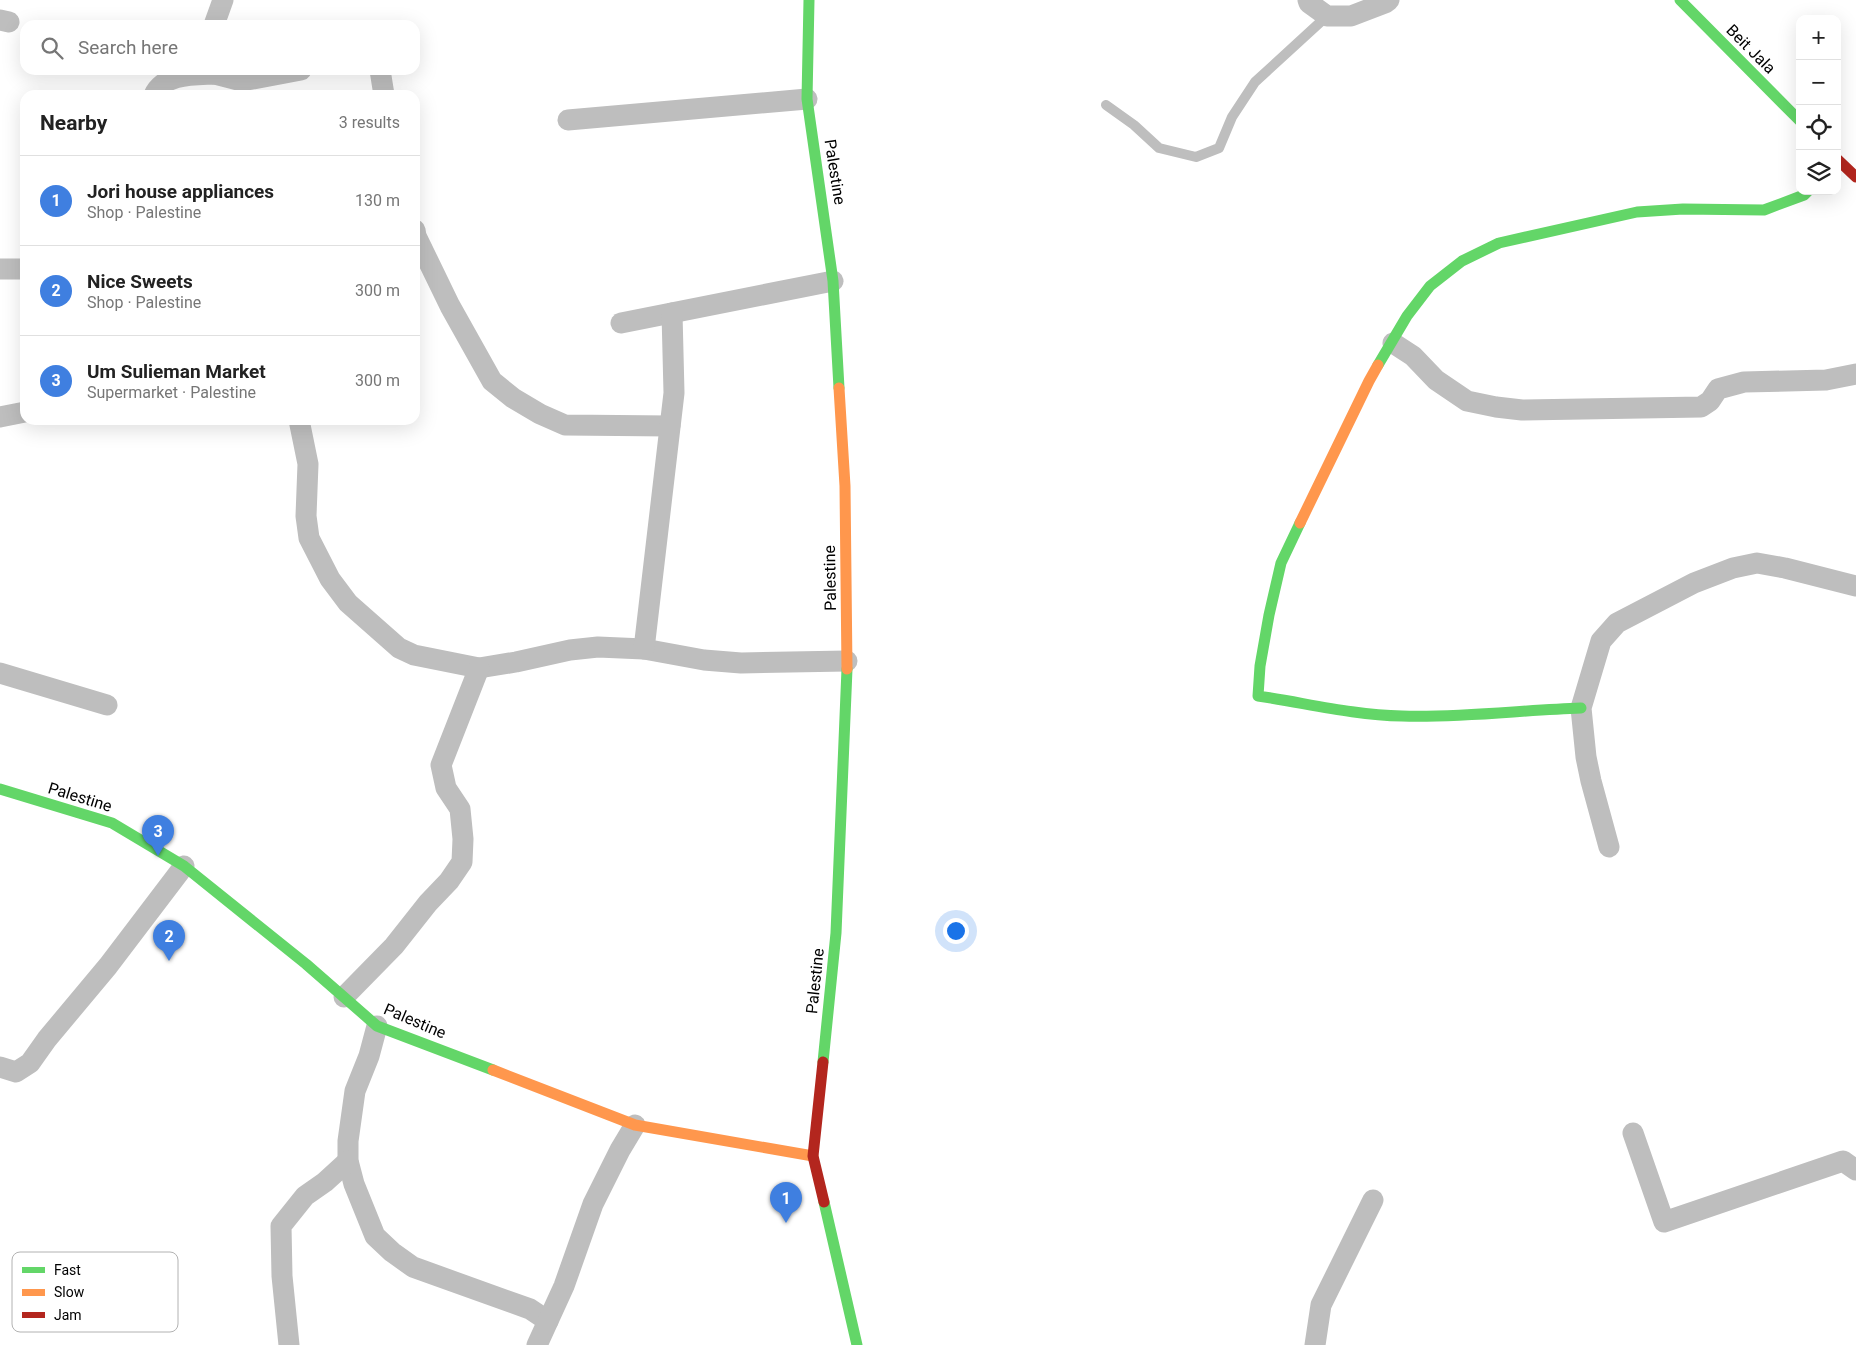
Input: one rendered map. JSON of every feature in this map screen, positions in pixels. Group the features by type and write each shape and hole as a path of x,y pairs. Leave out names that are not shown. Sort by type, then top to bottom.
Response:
{"street":[{"path":"216,20 222,0"},
{"name":"Palestine","path":"809,0 807,99 834,281 845,486 847,661 836,933 813,1156 857,1345"},
{"path":"1308,0 1309,3 1326,16 1351,16 1389,0"},
{"name":"Beit Jala","path":"1680,0 1796,117"},
{"path":"156,90 166,82 186,75"},
{"path":"223,75 242,81 274,75"},
{"path":"381,75 383,90"},
{"path":"568,120 807,99"},
{"path":"1581,708 1547,708 1476,715 1400,716 1360,713 1258,696 1260,666 1267,623 1281,564 1369,381 1393,343 1407,316 1430,286 1462,261 1499,243 1637,212 1682,209 1764,210 1804,195"},
{"path":"420,244 450,306 492,381 512,398 540,414 565,425 670,426"},
{"path":"0,269 20,269"},
{"path":"621,324 834,281"},
{"path":"644,649 674,393 672,313"},
{"path":"1393,343 1413,356 1436,380 1467,401 1522,410 1655,409 1701,406 1710,401 1718,389 1744,382 1826,380 1856,374"},
{"path":"0,417 20,413"},
{"path":"300,425 308,464 306,516 309,538 330,579 348,603 399,648 414,655 479,668 570,650 598,647 644,649 704,660 742,664 847,661"},
{"path":"1609,847 1601,812 1591,782 1586,757 1581,708 1601,641 1617,623 1694,583 1733,568 1757,563 1856,586"},
{"path":"344,997 394,946 428,903 449,881 462,862 463,839 460,809 446,788 440,765 479,668"},
{"path":"0,673 107,706"},
{"name":"Palestine","path":"0,789 112,823 184,866 377,1026 635,1126 813,1156"},
{"path":"0,1067 16,1072 30,1063 47,1039 108,966 184,866"},
{"path":"377,1026 369,1056 355,1091 348,1141 348,1161 360,1200 375,1236 392,1252 413,1267 530,1309 548,1321"},
{"path":"537,1345 576,1253 593,1204 620,1150 635,1126"},
{"path":"1633,1133 1664,1222 1843,1161 1856,1170"},
{"path":"289,1345 282,1276 281,1226 305,1196 348,1161"},
{"path":"1315,1345 1321,1305 1373,1200"}],"lane":[{"path":"1106,105 1159,148 1196,157 1219,148 1232,117 1256,82 1326,16"}],"traffic: fast":[{"path":"809,0 807,99 833,281 839,388"},
{"path":"1680,0 1796,117"},
{"path":"1378,365 1407,316 1430,286 1462,261 1499,243 1637,212 1683,209 1764,210 1804,195"},
{"path":"1300,523 1281,563 1260,666 1258,696 1348,711 1402,716 1446,716 1581,708"},
{"path":"823,1062 836,933 847,669"},
{"path":"0,789 112,823 184,866 306,964 377,1026 493,1070"},
{"path":"824,1202 857,1345"}],"traffic: slow":[{"path":"1300,523 1378,365"},
{"path":"839,388 845,486 847,669"},
{"path":"493,1070 635,1125 813,1156"}],"traffic: jam":[{"path":"1841,163 1856,177"},
{"path":"823,1062 813,1156 824,1202"}],"place":[{"name":"Um Sulieman Market","path":"158,856"},
{"name":"Nice Sweets","path":"169,961"},
{"name":"Jori house appliances","path":"786,1223"}]}
